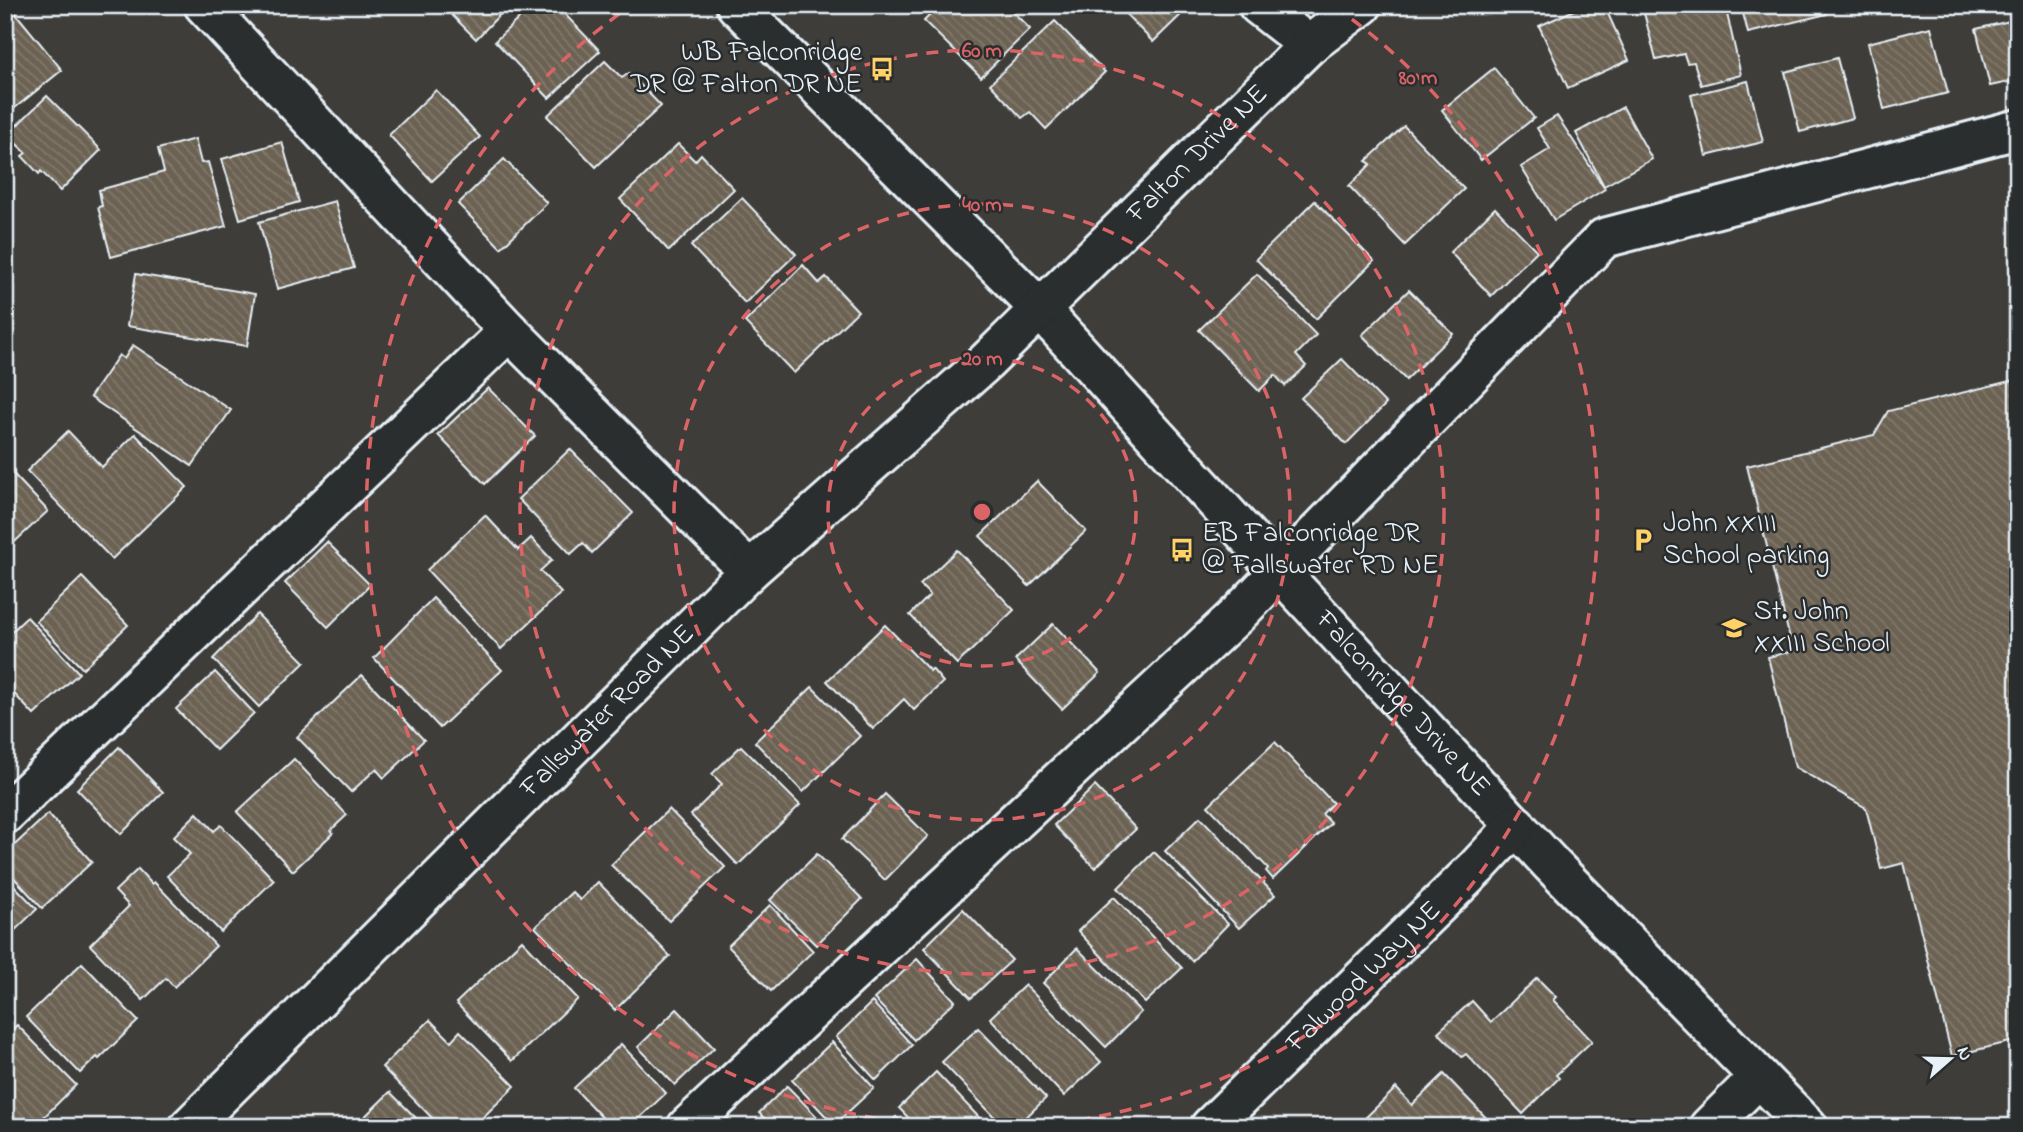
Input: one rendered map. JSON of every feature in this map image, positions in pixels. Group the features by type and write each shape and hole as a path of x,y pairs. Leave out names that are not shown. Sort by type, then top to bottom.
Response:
{"street":[{"path":"204,5 509,331 749,571"},
{"name":"Falconridge Drive NE","path":"737,5 1040,309 1516,825 1808,1127"},
{"path":"1258,5 1309,45"},
{"name":"Falton Drive NE","path":"1040,309 1309,45 1362,5"},
{"path":"687,1127 1237,615 1604,238 2018,129"},
{"name":"Fallswater Road NE","path":"189,1127 749,571 986,362 1040,309"},
{"path":"5,814 509,331"},
{"name":"Falwood Way NE","path":"1210,1127 1477,867 1516,825"},
{"path":"1709,1127 1759,1077"}],"building":[{"path":"5,5 9,5 62,70 5,116"},
{"path":"442,5 509,5 476,39"},
{"path":"533,5 556,5 600,51 549,98 495,41"},
{"path":"940,5 1006,5 1030,29 981,77 924,21"},
{"path":"1117,5 1191,5 1153,42"},
{"path":"1585,5 1604,5 1629,60 1568,88 1539,26"},
{"path":"1642,5 1725,5 1741,75 1701,85 1694,62 1687,63 1684,54 1656,60"},
{"path":"1741,5 1825,5 1827,14 1748,33"},
{"path":"2018,19 2018,80 1990,86 1976,29"},
{"path":"1055,21 1105,72 1046,129 1030,112 1022,118 990,84"},
{"path":"1931,27 1948,93 1884,109 1868,43"},
{"path":"1837,58 1853,118 1800,132 1785,72"},
{"path":"605,61 622,78 629,73 661,106 596,167 547,116"},
{"path":"1494,68 1534,118 1481,160 1442,110"},
{"path":"1748,81 1763,142 1706,156 1691,95"},
{"path":"436,90 480,137 432,181 389,135"},
{"path":"47,96 101,150 60,191 41,171 39,174 22,156 26,153 7,135"},
{"path":"1623,107 1652,159 1604,186 1576,133"},
{"path":"1557,116 1605,189 1554,220 1521,167 1550,149 1537,128"},
{"path":"1404,126 1464,189 1405,245 1349,186 1371,164 1366,161"},
{"path":"195,139 201,163 208,162 226,226 111,257 98,207 102,206 99,190 164,172 158,149"},
{"path":"282,142 299,202 240,219 222,159"},
{"path":"678,144 695,161 701,154 734,189 669,251 620,199"},
{"path":"504,159 547,203 501,248 458,204"},
{"path":"742,198 796,254 745,303 691,246"},
{"path":"335,201 354,268 277,289 259,222"},
{"path":"1315,201 1374,261 1316,319 1256,259"},
{"path":"1495,208 1537,251 1491,296 1450,252"},
{"path":"803,265 819,283 826,277 858,311 794,373 745,322"},
{"path":"136,274 255,294 247,346 127,326"},
{"path":"1257,274 1316,335 1296,355 1306,366 1285,386 1275,375 1259,391 1199,330"},
{"path":"1409,290 1453,334 1406,380 1362,335"},
{"path":"133,345 231,410 192,466 90,397 119,355 124,359"},
{"path":"1342,359 1386,404 1346,444 1301,398"},
{"path":"2018,379 2018,1040 1952,1056 1904,863 1881,869 1866,808 1795,767 1768,657 1793,651 1747,466 1874,435 1888,411"},
{"path":"488,388 535,436 485,484 438,435"},
{"path":"68,431 102,467 135,434 187,487 112,559 27,471"},
{"path":"570,449 633,513 592,553 583,543 571,554 518,499"},
{"path":"5,465 48,511 5,551"},
{"path":"1037,481 1086,531 1029,586 980,536"},
{"path":"485,515 518,550 531,538 552,560 540,571 561,593 501,649 427,570"},
{"path":"327,542 370,585 328,627 285,583"},
{"path":"957,550 1014,610 957,664 910,615 930,595 920,585"},
{"path":"82,577 128,625 83,669 36,621"},
{"path":"433,598 502,670 440,728 374,658"},
{"path":"257,614 305,662 259,707 213,659"},
{"path":"27,617 79,673 34,715 5,684 5,638"},
{"path":"1053,624 1100,673 1062,709 1015,660"},
{"path":"885,625 943,682 914,710 904,699 873,729 827,681"},
{"path":"215,672 254,713 216,750 176,709"},
{"path":"362,675 424,740 384,778 376,769 351,792 297,737"},
{"path":"812,687 860,736 803,792 755,742"},
{"path":"1275,742 1333,803 1322,814 1331,823 1273,879 1266,871 1268,868 1208,806"},
{"path":"741,746 800,805 738,865 691,815 722,784 712,774"},
{"path":"119,747 163,792 121,834 77,789"},
{"path":"294,759 347,815 331,830 333,833 293,871 237,812"},
{"path":"1095,786 1136,829 1095,868 1054,825"},
{"path":"885,794 928,836 885,880 842,839"},
{"path":"669,809 725,867 669,921 611,865"},
{"path":"197,813 214,831 221,825 274,880 221,932 167,876 190,854 173,837"},
{"path":"48,814 92,862 42,908 5,868 5,854"},
{"path":"1200,817 1275,895 1239,928 1165,851"},
{"path":"1154,852 1228,924 1192,961 1118,888"},
{"path":"817,854 862,899 816,945 770,900"},
{"path":"138,869 216,946 174,987 166,978 143,1000 90,945 129,906 115,891"},
{"path":"5,876 37,909 5,940"},
{"path":"598,882 670,956 615,1010 535,927 572,892 580,900"},
{"path":"1114,897 1182,968 1145,1003 1078,931"},
{"path":"770,905 813,951 771,991 728,946"},
{"path":"963,909 1012,960 971,998 924,948"},
{"path":"522,940 578,999 512,1061 456,1003"},
{"path":"1077,948 1141,1012 1106,1047 1043,983"},
{"path":"917,959 955,1001 914,1040 874,999"},
{"path":"82,963 138,1021 99,1059 97,1057 80,1073 26,1017"},
{"path":"1537,978 1556,997 1553,1000 1592,1041 1556,1075 1559,1078 1523,1114 1466,1054 1462,1057 1438,1032 1472,1001 1491,1022"},
{"path":"1025,985 1101,1062 1064,1096 990,1018"},
{"path":"872,1002 912,1045 876,1080 836,1037"},
{"path":"677,1009 714,1048 675,1085 638,1047"},
{"path":"430,1020 451,1041 460,1031 515,1086 473,1127 441,1127 382,1067"},
{"path":"17,1025 76,1085 34,1127 5,1127 5,1036"},
{"path":"978,1028 1046,1098 1016,1127 1004,1127 942,1062"},
{"path":"832,1042 874,1088 834,1125 792,1080"},
{"path":"621,1044 666,1093 630,1127 611,1127 574,1088"},
{"path":"936,1072 988,1127 917,1127 899,1108"},
{"path":"1444,1074 1495,1127 1356,1127 1396,1088 1412,1105"},
{"path":"787,1086 827,1127 773,1127 759,1113"},
{"path":"390,1092 425,1127 354,1127"},
{"path":"896,1117 905,1127 885,1127"}],"place":[{"name":"WB Falconridge DR @ Falton DR NE","path":"882,69"},
{"name":"John XXIII School parking","path":"1643,540"},
{"name":"EB Falconridge DR @ Fallswater RD NE","path":"1182,550"},
{"name":"St. John XXIII School","path":"1734,628"}]}
